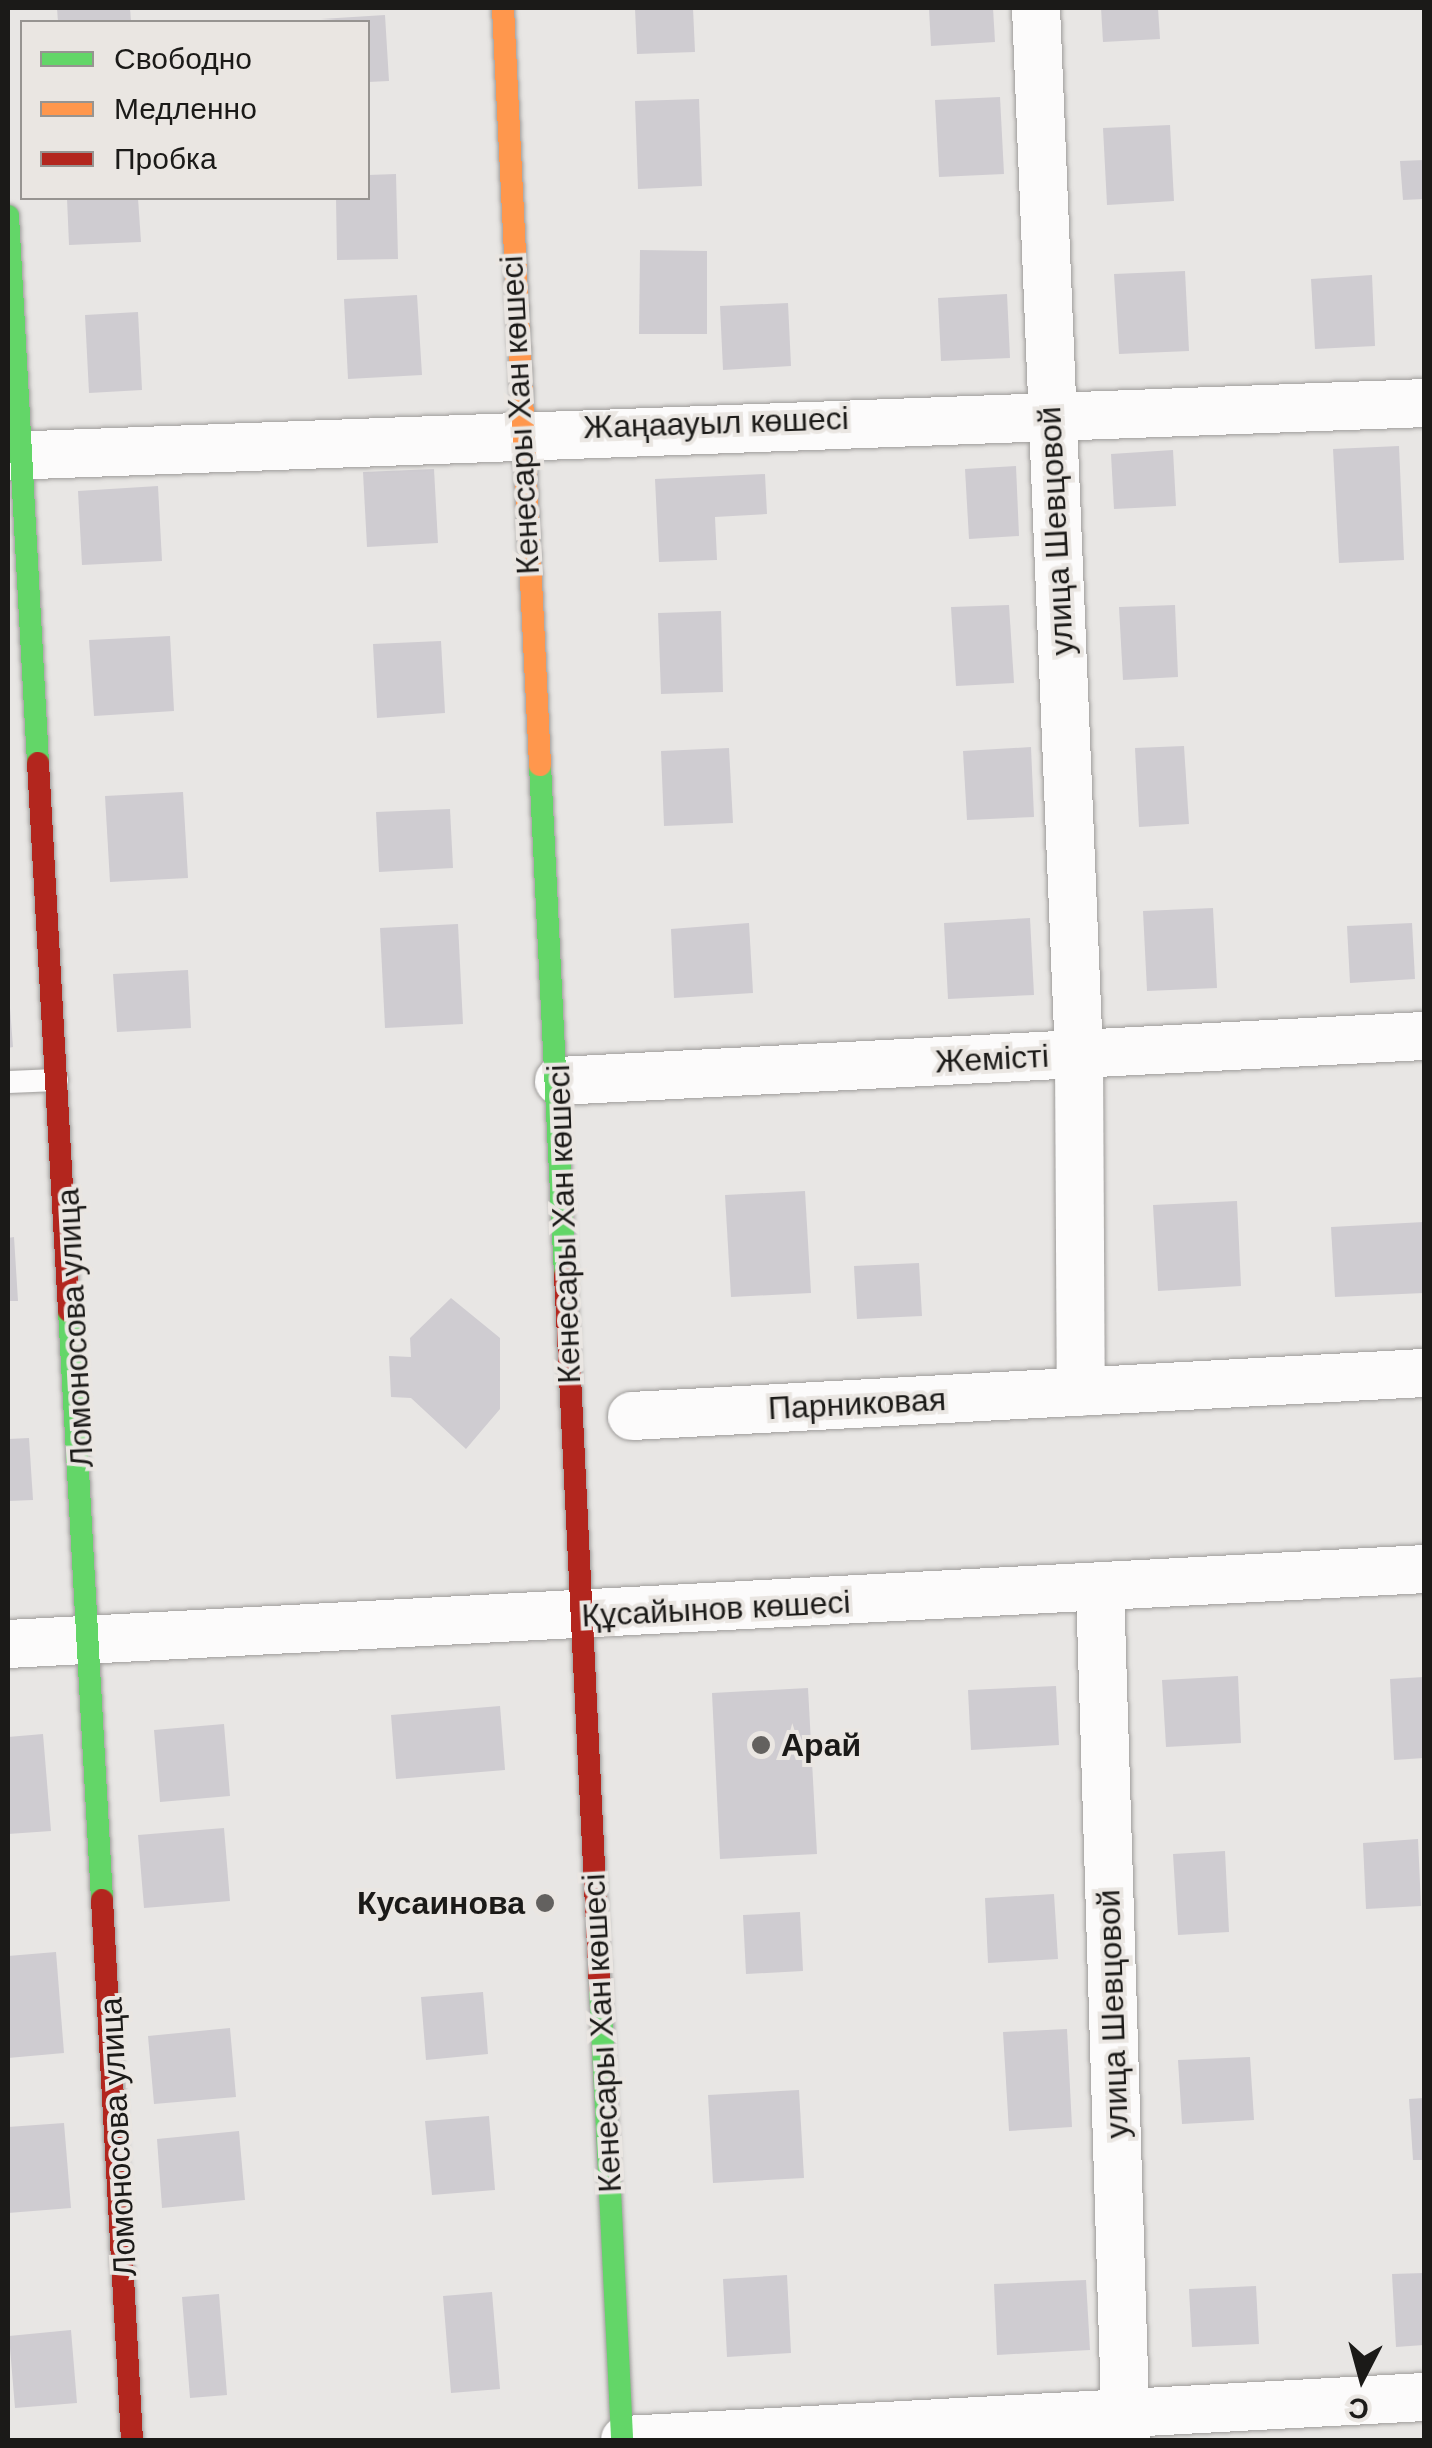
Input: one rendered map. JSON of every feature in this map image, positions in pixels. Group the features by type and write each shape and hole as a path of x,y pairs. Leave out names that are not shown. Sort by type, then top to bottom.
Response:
{"main road":[{"name":"Кенесары Хан көшесі","path":"503,8 519,430 559,1082 580,1616 624,2440"},
{"name":"Ломоносова улица","path":"8,216 15,455 60,1080 94,1640 132,2440"}],"street":[{"name":"улица Шевцовой","path":"1036,8 1079,1054"},
{"name":"Жаңаауыл көшесі","path":"15,455 519,430 1050,410 1424,403"},
{"name":"Жемісті","path":"559,1082 1424,1036"},
{"path":"1079,1054 1081,1392"},
{"name":"Парниковая","path":"632,1416 1424,1373"},
{"name":"Құсайынов көшесі","path":"8,1644 1424,1569"},
{"name":"улица Шевцовой","path":"1100,1588 1126,2427"},
{"path":"624,2440 1126,2427 1424,2398"}],"lane":[{"path":"8,1082 60,1080"}],"building":[{"path":"57,8 130,8 131,20 58,20"},
{"path":"635,8 693,8 695,52 637,54"},
{"path":"929,8 993,8 995,42 931,46"},
{"path":"1101,8 1158,8 1160,39 1103,42"},
{"path":"385,15 389,81 370,82 370,20 321,19"},
{"path":"1000,97 1004,174 939,177 935,100"},
{"path":"699,99 702,186 638,189 635,101"},
{"path":"1170,125 1174,201 1107,205 1103,128"},
{"path":"1424,160 1424,199 1403,200 1400,161"},
{"path":"396,174 398,259 337,260 336,200 370,200 370,175"},
{"path":"67,200 138,200 141,242 69,245"},
{"path":"640,250 707,251 707,334 639,334"},
{"path":"1185,271 1189,351 1119,354 1114,274"},
{"path":"1372,275 1375,346 1315,349 1311,279"},
{"path":"1007,294 1010,358 941,361 938,298"},
{"path":"417,295 422,375 348,379 344,299"},
{"path":"788,303 791,366 723,370 720,306"},
{"path":"138,312 142,390 89,393 85,315"},
{"path":"1399,446 1404,560 1339,563 1333,449"},
{"path":"1173,450 1176,506 1114,509 1111,454"},
{"path":"1016,466 1019,536 969,539 965,469"},
{"path":"434,469 438,543 367,547 363,472"},
{"path":"765,474 767,514 715,517 717,560 659,562 655,479"},
{"path":"158,486 162,561 82,565 78,491"},
{"path":"1009,605 1014,683 956,686 951,607"},
{"path":"1175,605 1178,677 1123,680 1119,607"},
{"path":"721,611 723,692 661,694 658,613"},
{"path":"170,636 174,711 94,716 89,640"},
{"path":"441,641 445,713 377,718 373,644"},
{"path":"1184,746 1189,824 1139,827 1135,748"},
{"path":"1031,747 1034,817 967,820 963,751"},
{"path":"729,748 733,823 664,826 661,751"},
{"path":"183,792 188,878 110,882 105,796"},
{"path":"450,809 453,868 379,872 376,812"},
{"path":"1213,908 1217,988 1147,991 1143,911"},
{"path":"1030,918 1034,995 948,999 944,923"},
{"path":"749,923 753,993 674,998 671,929"},
{"path":"1412,923 1415,979 1350,983 1347,926"},
{"path":"458,924 463,1024 385,1028 380,928"},
{"path":"188,970 191,1028 117,1032 113,974"},
{"path":"8,1008 13,1047 8,1048"},
{"path":"805,1191 811,1293 731,1297 725,1195"},
{"path":"1237,1201 1241,1286 1158,1291 1153,1205"},
{"path":"1424,1222 1424,1293 1335,1297 1331,1227"},
{"path":"14,1237 18,1301 8,1301 8,1238"},
{"path":"919,1263 922,1316 857,1319 854,1266"},
{"path":"451,1298 500,1338 500,1409 466,1449 411,1398 391,1397 389,1356 411,1357 410,1338"},
{"path":"29,1438 33,1500 8,1501 8,1439"},
{"path":"1238,1676 1241,1743 1166,1747 1162,1680"},
{"path":"1424,1677 1424,1758 1394,1760 1390,1679"},
{"path":"1056,1686 1059,1745 971,1750 968,1690"},
{"path":"808,1688 817,1854 720,1859 712,1693"},
{"path":"500,1706 505,1770 396,1779 391,1715"},
{"path":"224,1724 230,1796 160,1802 154,1730"},
{"path":"43,1734 51,1831 8,1834 8,1737"},
{"path":"224,1828 230,1901 144,1908 138,1835"},
{"path":"1418,1839 1421,1906 1366,1909 1363,1843"},
{"path":"1225,1851 1229,1932 1178,1935 1173,1854"},
{"path":"1054,1894 1058,1959 988,1963 985,1898"},
{"path":"800,1912 803,1971 746,1974 743,1915"},
{"path":"56,1952 64,2053 8,2058 8,1956"},
{"path":"483,1992 488,2054 426,2060 421,1997"},
{"path":"230,2028 236,2097 154,2104 148,2036"},
{"path":"1067,2029 1072,2127 1009,2131 1003,2032"},
{"path":"1250,2057 1254,2120 1182,2124 1178,2060"},
{"path":"799,2090 804,2178 713,2183 708,2095"},
{"path":"1424,2098 1424,2160 1413,2160 1409,2099"},
{"path":"489,2116 495,2190 432,2195 425,2121"},
{"path":"64,2123 71,2208 8,2213 8,2127"},
{"path":"239,2131 245,2200 162,2208 157,2139"},
{"path":"1424,2273 1424,2345 1396,2347 1392,2274"},
{"path":"787,2275 791,2353 727,2357 723,2279"},
{"path":"1086,2280 1090,2350 997,2355 994,2284"},
{"path":"1256,2286 1259,2344 1192,2347 1189,2289"},
{"path":"492,2292 500,2389 451,2393 443,2296"},
{"path":"219,2294 227,2395 190,2398 182,2297"},
{"path":"71,2330 77,2403 15,2408 9,2336"}],"traffic: fast":[{"path":"8,216 38,763"},
{"path":"540,765 565,1275"},
{"path":"69,1311 102,1900"},
{"path":"600,1987 622,2440"}],"traffic: slow":[{"path":"503,8 540,765"}],"traffic: jam":[{"path":"38,763 69,1311"},
{"path":"565,1275 600,1987"},
{"path":"102,1900 132,2440"}],"place":[{"name":"Арай","path":"761,1745"},
{"name":"Кусаинова","path":"545,1903"}]}
